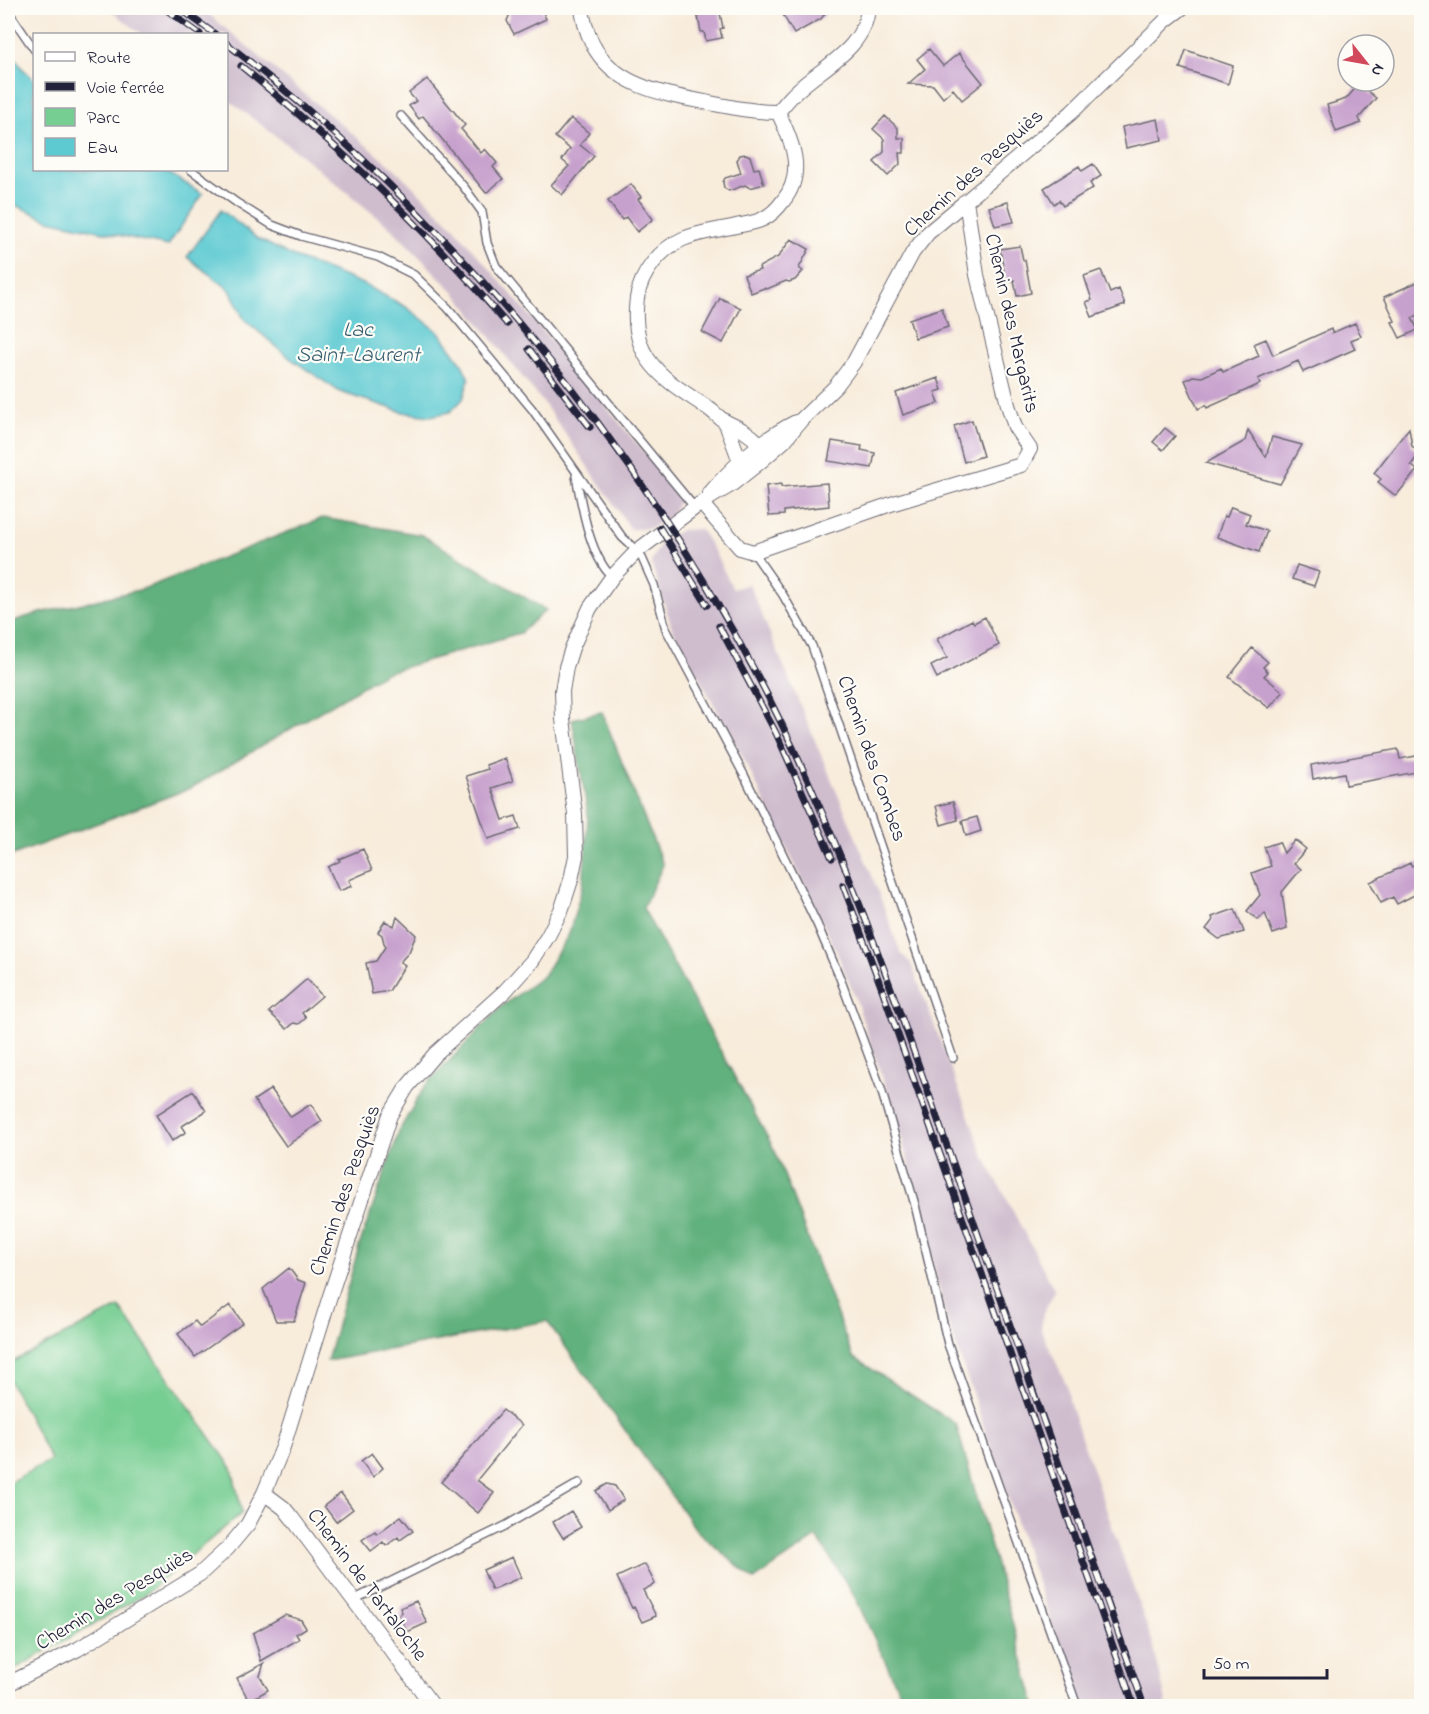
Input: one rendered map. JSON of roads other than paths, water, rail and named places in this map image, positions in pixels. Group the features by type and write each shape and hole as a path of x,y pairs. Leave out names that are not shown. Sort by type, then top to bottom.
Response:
{"street":[{"path":"582,8 588,33 598,53 613,69 630,81 675,97 756,112 778,112 798,90 841,56 861,31 868,8"},
{"name":"Chemin des Pesquiès","path":"8,1684 78,1649 200,1574 228,1548 248,1524 283,1447 390,1115 407,1087 435,1054 505,992 532,961 562,908 572,880 576,856 575,814 563,718 562,691 566,667 578,630 590,608 612,577 637,551 760,462 784,441 801,420 836,386 854,362 913,252 928,233 1071,113 1166,20 1182,8"},
{"path":"725,421 734,447 742,460 760,462 760,444 741,427 725,421 669,381 648,359 641,347 637,332 635,313 638,295 645,275 654,261 668,247 683,239 762,220 775,212 785,199 793,186 797,171 795,153 789,134 778,112"},
{"name":"Chemin des Margarits","path":"753,552 894,502 1021,465 1030,449 1015,427 1008,405 977,275 967,207 964,202"},
{"name":"Chemin des Pesquiès","path":"698,506 760,444 801,420"},
{"name":"Chemin des Combes","path":"698,506 740,548 753,552"},
{"name":"Chemin de Tartaloche","path":"264,1493 284,1508 355,1599 433,1707"}],"lane":[{"path":"8,11 33,48"},
{"path":"401,116 464,187 482,212 487,243 496,266 698,506"},
{"path":"192,171 272,225 301,236 378,257 414,275 448,308 532,409 622,537 637,551 654,585 666,629 744,775 817,924 840,978 881,1089 915,1205 948,1344 1077,1707"},
{"path":"575,473 594,546 605,570 612,577"},
{"name":"Chemin des Combes","path":"753,552 783,595 812,646 952,1058"},
{"path":"355,1599 506,1526 579,1483"}],"water":[{"path":"8,48 22,68 33,78 33,171 166,171 203,194 168,246 49,220 8,202"},
{"name":"Lac Saint-Laurent","path":"221,210 258,239 294,257 363,284 406,307 439,332 461,362 469,379 463,399 450,412 430,416 403,412 340,392 291,359 244,319 230,290 187,257"}],"railway":[{"path":"164,8 199,33"},
{"path":"179,8 214,33"},
{"path":"228,45 307,109 384,180 457,254 527,332 592,414 652,500 708,588 759,679 815,797 865,919 1144,1706"},
{"path":"241,66 312,126 380,189 477,289 507,324"},
{"path":"529,349 590,427"},
{"path":"660,528 707,605"},
{"path":"719,626 776,733 832,858"},
{"path":"843,885 883,992 1134,1706"}]}
